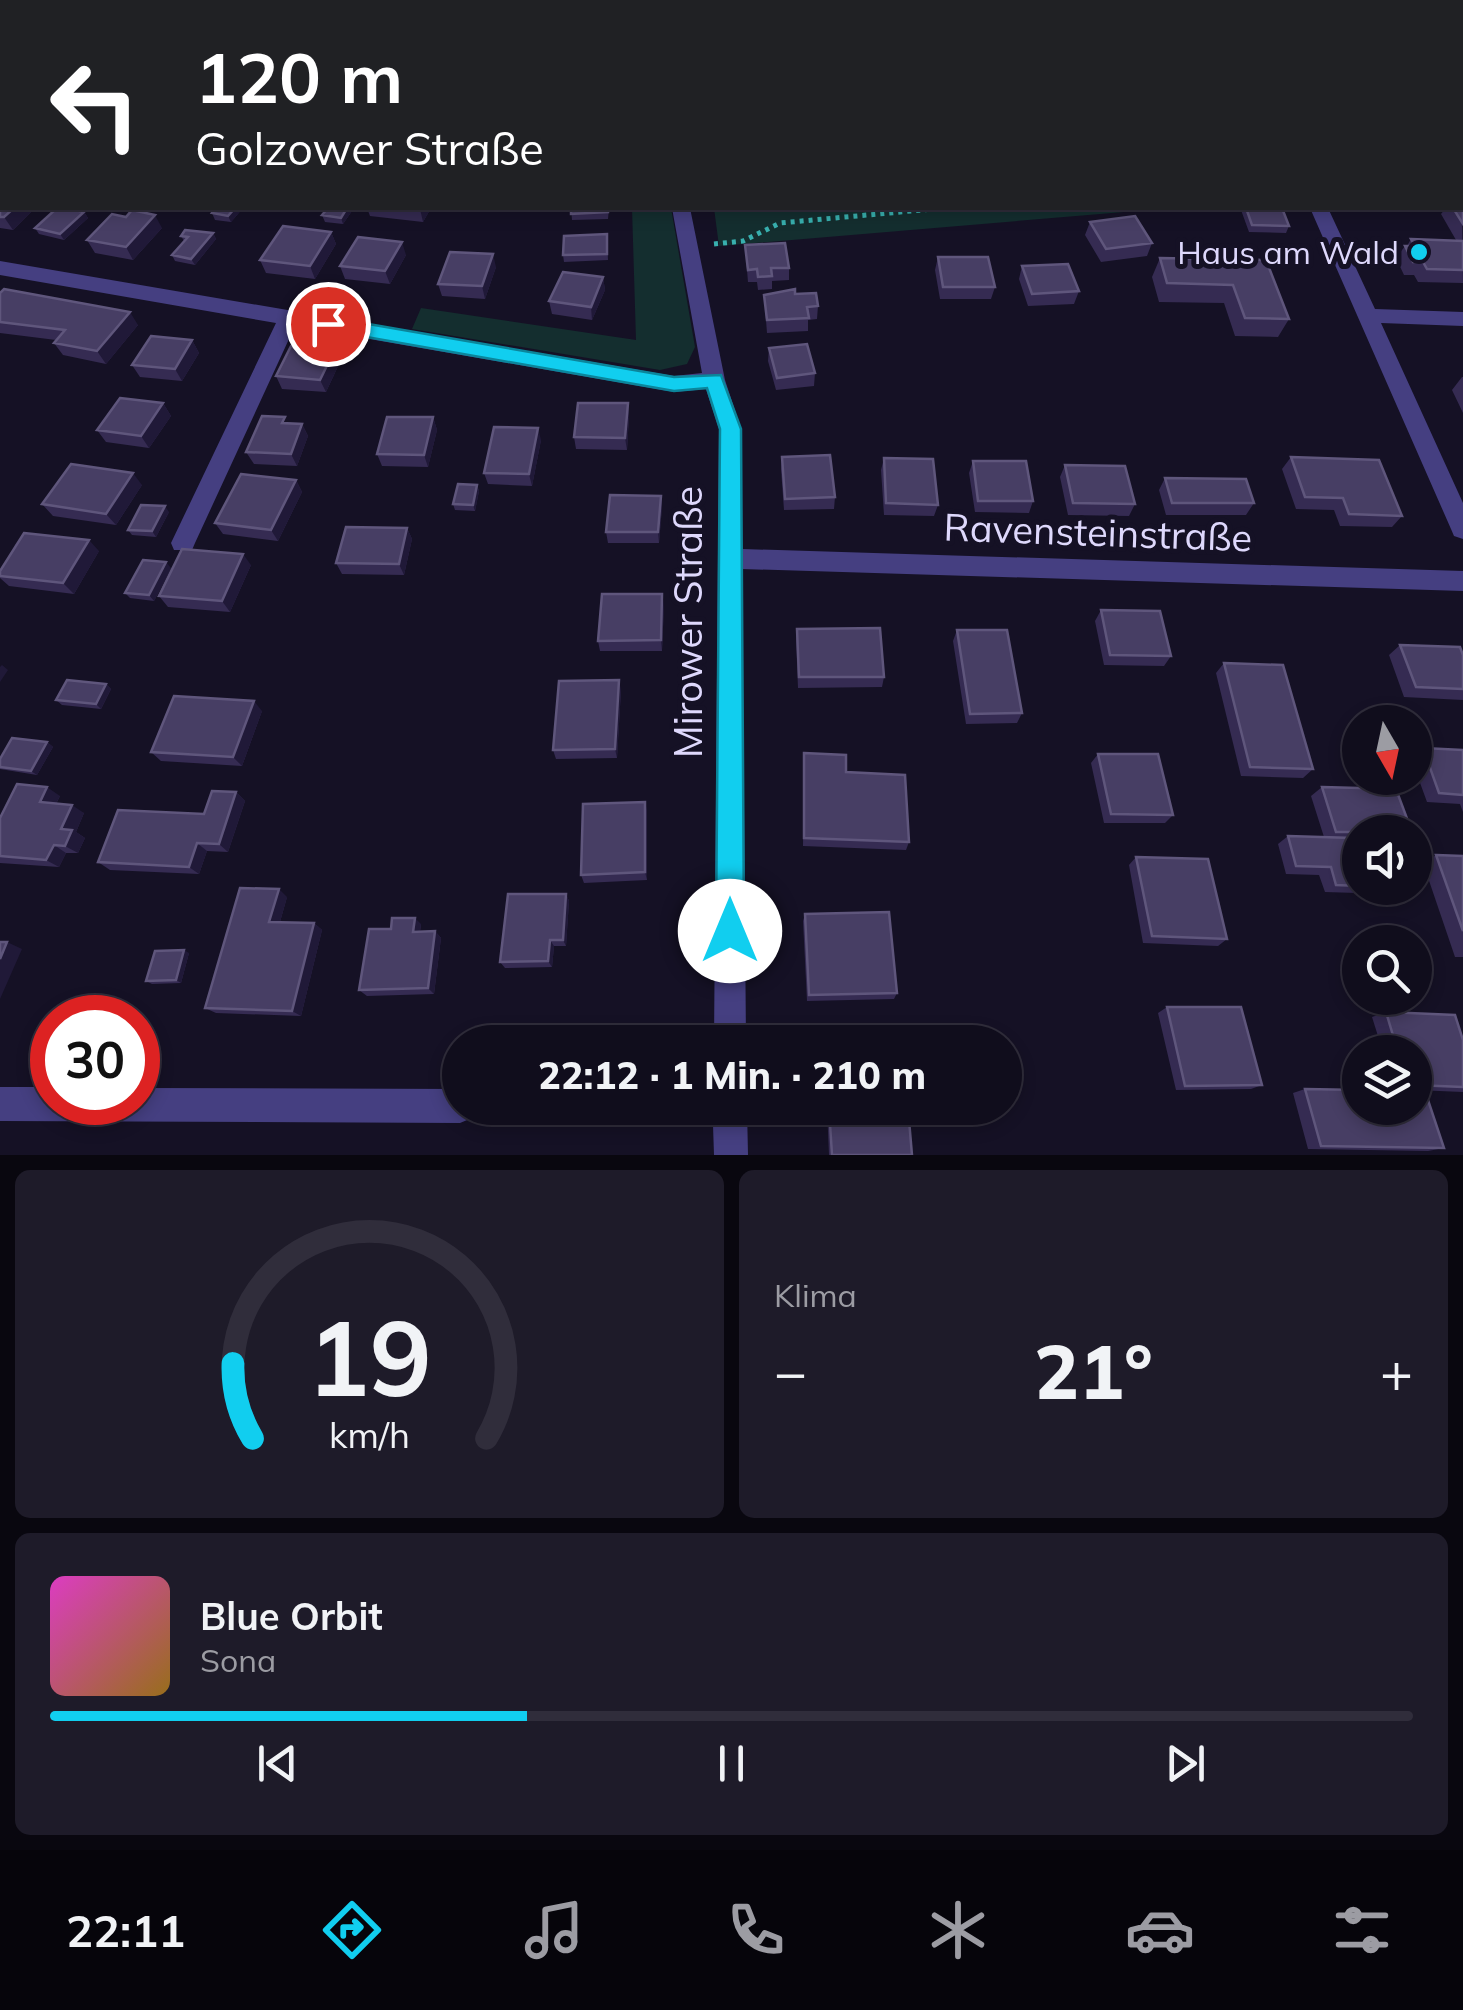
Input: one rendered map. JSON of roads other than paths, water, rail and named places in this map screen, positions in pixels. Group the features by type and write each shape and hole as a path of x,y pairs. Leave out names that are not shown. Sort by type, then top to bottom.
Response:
{"street":[{"name":"Mirower Straße","path":"681,210 714,380 730,429 730,1025"},
{"path":"1320,210 1463,529"},
{"path":"0,268 674,384 714,380"},
{"path":"1370,316 1463,319"},
{"path":"183,543 289,318"},
{"name":"Ravensteinstraße","path":"730,560 1463,581"},
{"path":"0,1104 442,1106"},
{"path":"729,1125 731,1155"}],"place":[{"name":"Haus am Wald","path":"1419,252"}]}
